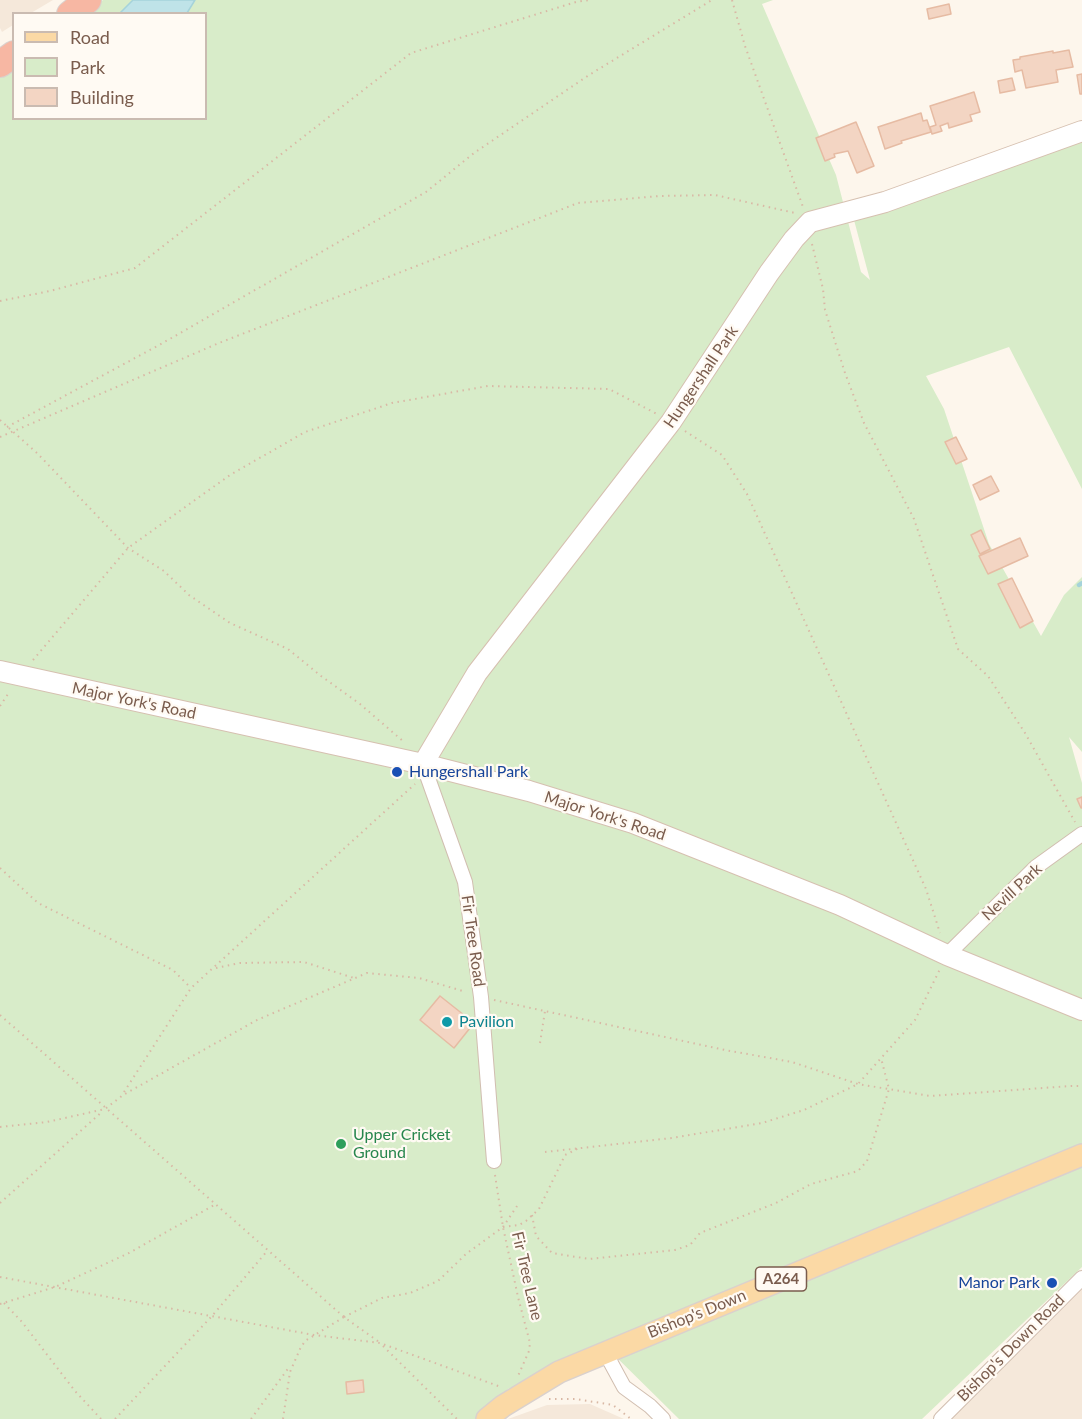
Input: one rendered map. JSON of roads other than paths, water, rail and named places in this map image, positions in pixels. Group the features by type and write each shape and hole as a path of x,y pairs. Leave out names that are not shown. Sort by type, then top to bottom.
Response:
{"highway":[{"path":"73,12 88,0"}],"main road":[{"name":"Bishop's Down","path":"495,1412 560,1372 605,1352 1082,1155"}],"street":[{"name":"Hungershall Park","path":"423,764 477,673 671,422 770,273 794,239 810,222 885,202 1082,130"},
{"name":"Major York's Road","path":"0,671 423,764 529,791 633,823 840,905 947,955 1082,1010"},
{"name":"Fir Tree Road","path":"423,764 465,882 481,997 494,1161"},
{"name":"Nevill Park","path":"947,955 1036,867 1082,834"},
{"name":"Bishop's Down Road","path":"941,1419 1082,1278"},
{"path":"605,1352 624,1387 650,1406 663,1419"}],"water":[{"path":"133,0 195,0 188,12 121,12"}],"place":[{"name":"Hungershall Park","path":"397,772"},
{"name":"Pavilion","path":"447,1022"},
{"name":"Upper Cricket Ground","path":"341,1144"},
{"name":"Manor Park","path":"1052,1283"}]}
